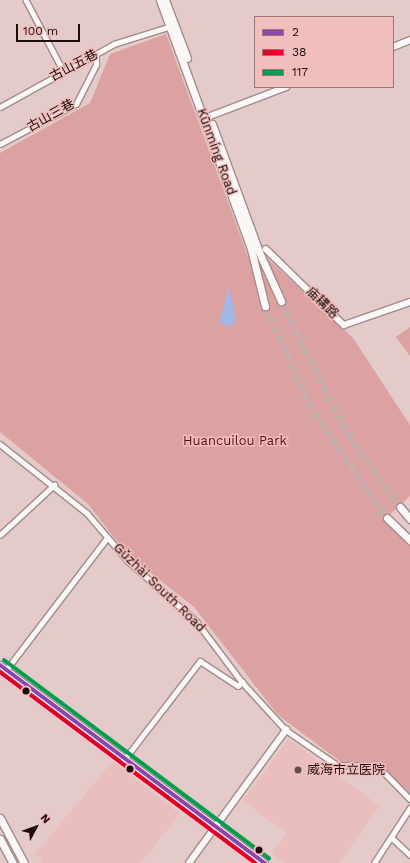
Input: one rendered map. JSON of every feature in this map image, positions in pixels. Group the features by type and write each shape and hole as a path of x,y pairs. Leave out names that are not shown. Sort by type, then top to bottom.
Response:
{"main road":[{"name":"Kūnmíng Road","path":"160,0 172,26 259,252 281,300"},
{"name":"Kūnmíng Road","path":"165,0 172,26"},
{"path":"394,47 410,40"},
{"path":"207,117 283,88"},
{"name":"Kūnmíng Road","path":"207,117 253,254 265,306"},
{"path":"400,507 410,519"},
{"path":"388,518 410,540"},
{"path":"0,818 24,863"},
{"path":"0,839 12,863"}],"street":[{"path":"26,0 64,72"},
{"name":"古山五巷","path":"0,107 114,44 172,26"},
{"name":"古山三巷","path":"0,144 76,104 96,65 96,54"},
{"name":"庙耩路","path":"266,250 344,325 410,302"},
{"name":"Gǔzhài South Road","path":"0,444 54,485 87,513 107,538 198,622 242,682 286,730 337,765 378,766 410,799"},
{"path":"0,535 54,485"},
{"path":"6,670 107,538"},
{"path":"124,761 200,661 238,686 242,682"},
{"path":"0,665 124,761 265,863"},
{"path":"189,863 286,730"},
{"path":"374,863 410,808"},
{"path":"391,837 410,855"},
{"path":"254,863 258,858"}],"shaded area":[{"name":"威海市立医院","path":"288,739 380,806 339,863 285,863 272,854 287,833 243,801"},
{"path":"113,761 180,814 141,863 40,863 43,860 35,854"}],"green space":[{"name":"Huancuilou Park","path":"166,34 249,259 267,258 353,338 410,425 410,496 385,519 410,546 410,793 379,765 341,762 278,715 194,607 127,554 88,504 0,432 0,153 90,103 110,54"},
{"path":"410,327 410,356 396,337"}],"water":[{"path":"229,287 236,321 228,327 219,322"}],"tunnel":[{"path":"281,301 348,434 400,507"},
{"path":"265,306 314,413 387,518"}],"transit line":[{"name":"117","path":"4,660 269,858"},
{"name":"2","path":"0,665 265,863"},
{"name":"38","path":"0,672 255,863"}],"place":[{"name":"威海市立医院","path":"298,770"}]}
